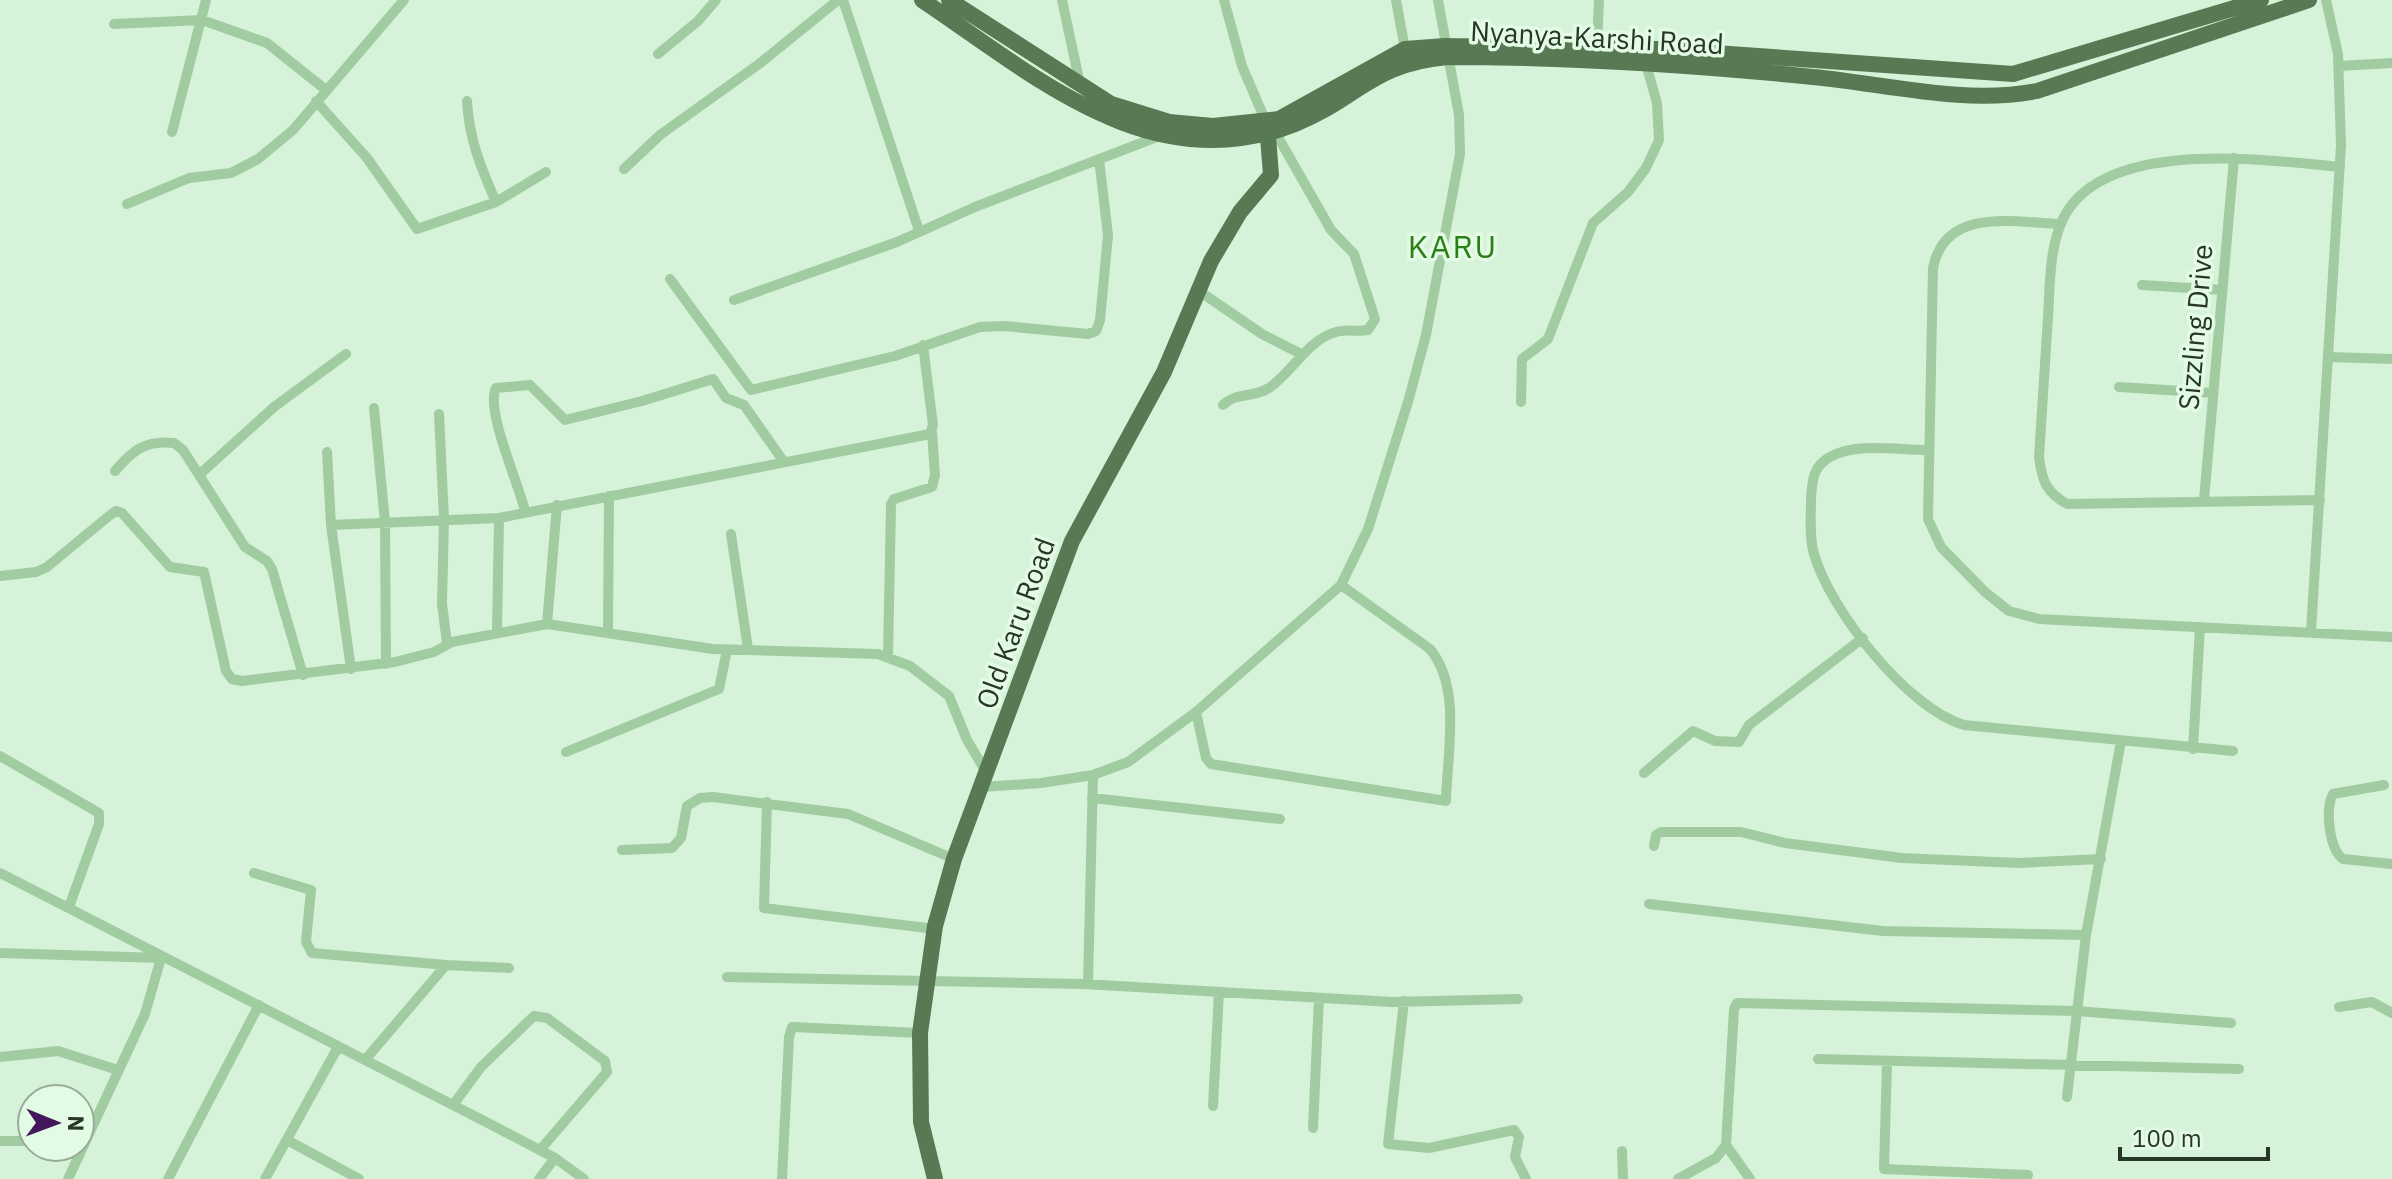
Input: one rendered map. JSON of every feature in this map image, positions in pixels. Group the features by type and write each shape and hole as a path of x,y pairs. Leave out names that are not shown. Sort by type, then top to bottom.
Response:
{"main road":[{"name":"Nyanya-Karshi Road","path":"922,0 1088,109 1112,121 1162,135 1214,137 1270,128 1324,109 1388,69 1447,51 1597,48 1723,52 1824,70"},
{"name":"Nyanya-Karshi Road","path":"949,0 1111,104 1169,122 1270,128 1357,73 1405,49 1646,64 1988,75 2028,72 2261,0"},
{"name":"Nyanya-Karshi Road","path":"1844,72 1941,93 2016,95 2037,91 2309,0"},
{"name":"Old Karu Road","path":"934,1177 921,1122 920,1033 935,929 954,859 1072,541 1164,372 1211,261 1240,212 1268,181 1272,169 1270,128"}],"street":[{"path":"172,132 206,0"},
{"path":"127,204 189,178 231,173 258,159 293,130 404,0"},
{"path":"658,54 698,21 716,0"},
{"path":"624,169 660,135 759,64 840,0 919,231"},
{"path":"1062,0 1081,85"},
{"path":"1223,405 1235,396 1253,395 1270,387 1301,354 1335,332 1368,330 1374,324 1375,314 1354,254 1331,230 1270,128 1242,66 1224,0"},
{"path":"1396,0 1405,49"},
{"path":"0,576 36,572 47,567 116,511 122,513 170,567 204,572 226,671 232,679 303,675 386,664 434,652 447,643 547,624 727,650 888,656 910,666 949,696 985,780 1041,783 1093,775 1128,762 1196,712 1341,585 1368,529 1426,335 1460,154 1459,115 1438,0"},
{"path":"1597,48 1599,0"},
{"path":"2311,632 2340,167 2339,66 2326,0"},
{"path":"114,24 202,20 267,43 326,90"},
{"path":"2339,66 2392,63"},
{"path":"1521,402 1522,359 1548,339 1583,242 1593,223 1628,192 1646,168 1659,140 1657,103 1646,64"},
{"path":"316,101 367,158 417,229 496,202 546,172"},
{"path":"467,101 469,131 475,155 496,202"},
{"path":"734,300 855,258 1162,135"},
{"path":"2320,500 2067,504 2049,494 2041,477 2039,457 2052,260 2060,224 2074,204 2094,186 2123,173 2198,156 2340,167"},
{"name":"Sizzling Drive","path":"2204,500 2234,158"},
{"path":"670,279 750,390 895,356 923,345 994,326 1067,334 1096,331 1100,320 1108,235 1099,159"},
{"path":"2060,224 2000,221 1972,225 1949,234 1937,247 1933,268 1927,450 1928,519 1941,547 1985,592 2009,611 2039,619 2392,637"},
{"path":"2142,285 2222,290"},
{"path":"1199,291 1262,334 1301,354"},
{"path":"888,656 891,504 894,499 932,487 935,475 923,345"},
{"path":"199,475 274,407 346,354"},
{"path":"2329,357 2392,359"},
{"path":"525,511 503,442 494,397 496,388 530,385 565,420 713,379 726,398 744,405 784,462"},
{"path":"2119,387 2213,393"},
{"path":"374,408 385,522 386,664"},
{"path":"439,414 444,519 442,604 447,643"},
{"path":"331,525 499,518 860,450 932,432"},
{"path":"115,471 131,452 155,441 174,443 199,475 245,547 267,561 272,569 303,675"},
{"path":"1927,450 1841,452 1817,468 1812,480 1814,552 1825,581 1863,638 1911,694 1949,721 2038,735 2233,751"},
{"path":"327,452 331,525 351,669"},
{"path":"608,631 609,496"},
{"path":"547,624 557,505"},
{"path":"497,632 499,518"},
{"path":"731,534 748,649"},
{"path":"1196,712 1206,758 1211,764 1446,801 1449,688 1443,668 1430,649 1341,585"},
{"path":"2193,749 2200,627"},
{"path":"1644,773 1693,731 1715,741 1739,742 1749,725 1863,638"},
{"path":"566,752 719,689 727,650"},
{"path":"2067,1097 2086,935 2121,741"},
{"path":"0,756 99,813 99,824 69,907"},
{"path":"1088,984 1093,775"},
{"path":"2384,785 2333,794 2329,804 2337,855 2343,859 2392,864"},
{"path":"622,850 672,848 681,838 687,806 700,798 767,802 848,814 954,859"},
{"path":"1092,798 1280,819"},
{"path":"767,802 764,908 935,929"},
{"path":"1654,846 1656,835 1661,832 1720,830 1785,843 1902,858 2019,863 2101,859"},
{"path":"0,873 540,1150 584,1179"},
{"path":"254,873 311,890 306,942 312,953 509,968"},
{"path":"1649,904 1883,931 2086,935"},
{"path":"0,953 161,958"},
{"path":"96,1116 145,1014 161,958"},
{"path":"365,1060 446,965"},
{"path":"727,977 1088,984 1404,1001 1518,999"},
{"path":"1213,1106 1219,992"},
{"path":"1313,1128 1319,998"},
{"path":"1404,1001 1388,1144 1429,1148 1514,1130 1519,1137 1515,1157 1526,1179"},
{"path":"2339,1007 2372,1002 2392,1013"},
{"path":"1678,1179 1716,1158 1726,1145 1734,1009 1737,1003 2076,1011 2231,1023"},
{"path":"168,1179 259,1005"},
{"path":"453,1105 481,1067 534,1016 547,1018 605,1061 607,1072 540,1150"},
{"path":"782,1179 792,1027 920,1033"},
{"path":"265,1179 338,1047"},
{"path":"0,1057 58,1051 118,1070"},
{"path":"1818,1059 2239,1069"},
{"path":"1887,1063 1883,1174 2028,1175"},
{"path":"287,1140 359,1179"},
{"path":"1726,1145 1750,1179"},
{"path":"1622,1151 1623,1179"},
{"path":"539,1179 555,1158"}],"district":[{"name":"KARU","path":"1453,246"}]}
